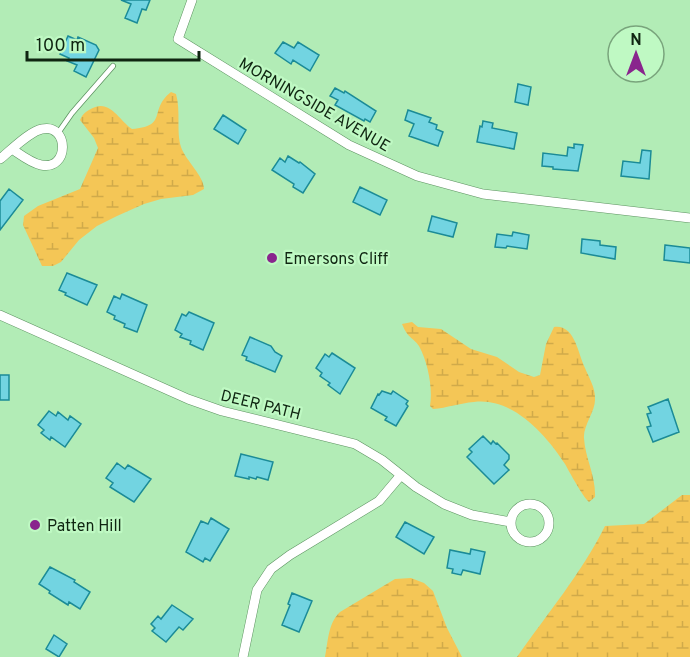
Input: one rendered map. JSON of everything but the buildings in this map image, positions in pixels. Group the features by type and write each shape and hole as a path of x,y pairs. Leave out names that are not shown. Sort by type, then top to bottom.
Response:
{"street":[{"name":"MORNINGSIDE AVENUE","path":"192,0 178,39 349,145 417,176 483,194 690,218"},
{"path":"0,159 12,149 42,129 50,129 58,133 62,140 63,151 61,156 51,164 38,164 12,149"},
{"name":"DEER PATH","path":"0,315 188,399 222,411 355,444 382,460 444,504 472,515 511,522"},
{"path":"243,657 257,590 271,569 379,501 401,475"},
{"path":"534,505 544,511 549,524 544,536 534,542 527,542 514,534 511,522 519,508 534,505"}],"lane":[{"path":"58,133 113,66"}],"green space":[{"path":"171,92 176,94 181,147 201,179 204,189 193,195 161,199 144,204 117,216 97,226 79,240 61,262 53,266 42,266 23,225 24,216 38,206 80,189 98,148 94,138 80,120 83,115 96,107 107,107 132,129 143,127 155,121 160,105"},
{"path":"412,322 418,327 441,329 471,349 497,357 519,372 534,377 540,375 546,344 554,327 567,330 575,341 595,394 594,408 585,428 584,438 595,497 589,502 586,499 548,441 527,420 515,412 488,402 433,409 430,406 430,384 425,360 419,346 402,324"},
{"path":"682,495 690,495 690,657 517,657 575,577 605,526 644,524"},
{"path":"411,578 424,583 433,591 447,628 462,657 325,657 331,627 340,612 395,579"}],"place":[{"name":"Emersons Cliff","path":"272,258"},
{"name":"Patten Hill","path":"35,525"}]}
